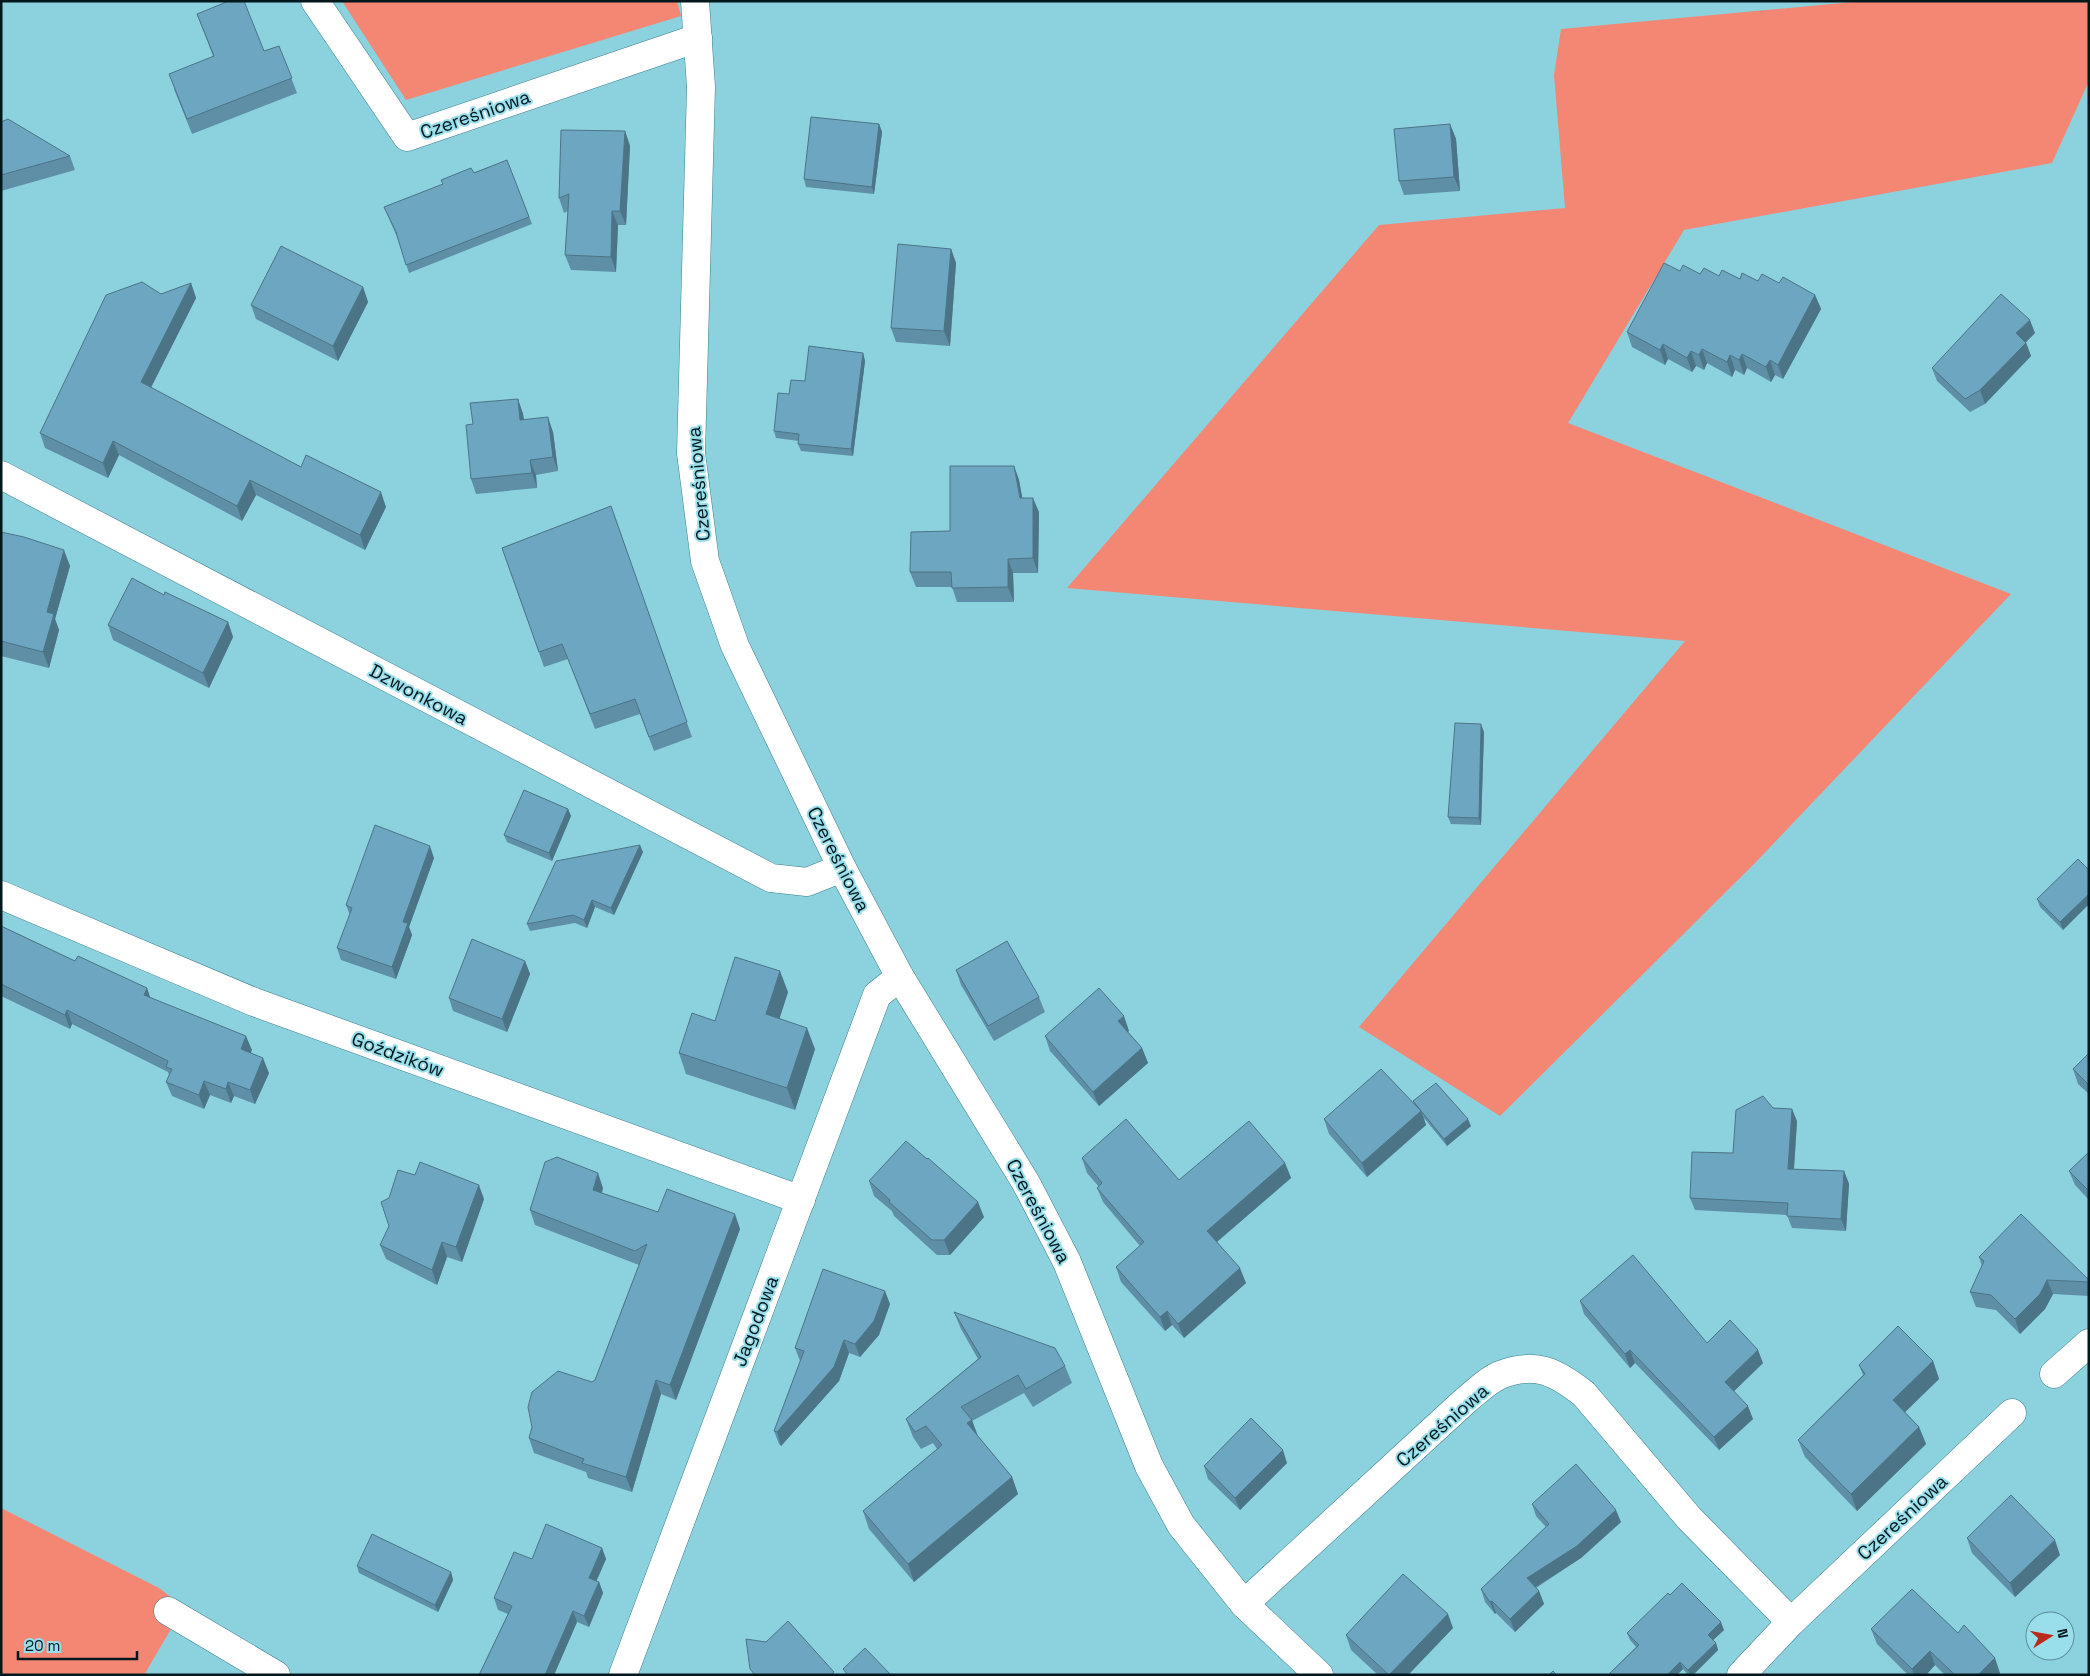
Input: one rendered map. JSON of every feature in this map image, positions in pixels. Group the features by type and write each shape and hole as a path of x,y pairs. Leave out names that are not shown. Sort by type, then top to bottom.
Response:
{"street":[{"name":"Czereśniowa","path":"315,1 407,137 698,38"},
{"name":"Czereśniowa","path":"695,1 701,87 691,453 705,561 734,646 842,868 900,977 1026,1183 1067,1262 1149,1466 1181,1525 1244,1604 1319,1675"},
{"name":"Dzwonkowa","path":"1,475 771,878 807,882 842,868"},
{"name":"Goździków","path":"1,895 254,1002 800,1200"},
{"name":"Jagodowa","path":"623,1675 877,995 900,977"},
{"path":"2054,1374 2089,1343"},
{"name":"Czereśniowa","path":"1244,1604 1466,1400 1499,1376 1538,1368 1564,1378 1584,1394 1689,1518 1791,1622"},
{"name":"Czereśniowa","path":"1741,1675 1791,1622 2012,1413"},
{"path":"168,1611 276,1675"}],"shaded area":[{"path":"342,1 677,1 681,16 406,100"},
{"path":"1864,1 2089,1 2089,81 2052,163 1684,230 1568,423 2011,594 1754,864 1500,1116 1359,1027 1685,641 1067,588 1379,225 1565,208 1554,75 1561,29"},
{"path":"1,1508 159,1588 184,1607 144,1675 1,1675"}],"building":[{"path":"229,1 244,1 264,51 279,46 292,78 187,119 169,74 214,56 197,14"},
{"path":"811,117 879,124 872,187 804,179"},
{"path":"8,119 70,156 1,175 1,122"},
{"path":"1450,124 1454,177 1399,181 1394,129"},
{"path":"561,130 625,131 620,211 612,211 611,257 565,255 569,194 559,198"},
{"path":"507,160 529,217 406,265 396,232 384,207 443,184 441,180 471,168 474,173"},
{"path":"898,244 951,249 944,331 891,328"},
{"path":"281,246 363,287 333,346 251,305"},
{"path":"1664,263 1680,271 1683,265 1700,274 1704,268 1719,276 1722,270 1740,279 1742,273 1758,281 1762,274 1779,283 1783,277 1815,295 1778,365 1770,360 1766,367 1742,354 1739,360 1730,355 1727,362 1702,349 1699,355 1691,351 1687,358 1663,344 1660,350 1627,332"},
{"path":"142,282 161,294 191,283 141,382 301,467 306,455 381,492 360,535 250,480 237,506 113,441 103,463 40,433 106,295"},
{"path":"2001,294 2030,320 2016,333 2026,343 1980,390 1965,399 1932,368"},
{"path":"809,346 863,353 851,449 798,444 799,434 774,431 778,393 789,394 791,380 805,381"},
{"path":"518,399 520,420 548,417 553,457 530,460 532,473 471,479 466,425 473,424 470,403"},
{"path":"950,466 1014,466 1020,498 1033,498 1033,558 1008,559 1008,587 952,588 951,572 910,572 911,532 950,531"},
{"path":"611,506 687,722 649,737 635,699 590,714 562,644 539,652 502,548"},
{"path":"1,532 24,537 64,550 47,612 54,614 43,652 1,641"},
{"path":"132,578 164,595 165,592 228,622 203,673 108,625"},
{"path":"1455,723 1481,724 1479,818 1448,817"},
{"path":"524,790 568,809 549,853 504,835"},
{"path":"375,825 430,846 403,922 408,923 392,967 337,948 352,908 346,905"},
{"path":"640,845 611,908 592,900 584,920 573,915 527,924 556,861"},
{"path":"2078,859 2089,870 2089,894 2060,922 2037,899"},
{"path":"1,926 75,961 78,956 147,988 144,995 246,1036 241,1049 263,1058 250,1090 228,1082 226,1089 204,1081 199,1095 166,1082 172,1069 166,1067 168,1061 67,1010 65,1015 1,984"},
{"path":"472,939 525,961 502,1019 449,998"},
{"path":"1007,941 1039,997 988,1026 956,970"},
{"path":"735,957 780,971 766,1014 807,1028 787,1088 679,1053 692,1013 715,1021"},
{"path":"1099,988 1124,1016 1118,1021 1142,1048 1093,1092 1045,1036"},
{"path":"2089,1053 2089,1085 2073,1069"},
{"path":"1381,1069 1421,1111 1362,1163 1324,1119"},
{"path":"1436,1083 1468,1119 1444,1139 1413,1101"},
{"path":"1763,1096 1773,1108 1792,1109 1788,1169 1844,1171 1841,1219 1787,1216 1788,1203 1690,1198 1692,1152 1733,1153 1736,1110"},
{"path":"1126,1119 1179,1180 1249,1121 1285,1163 1207,1231 1240,1268 1178,1324 1167,1311 1160,1317 1116,1267 1144,1242 1097,1188 1102,1183 1082,1158"},
{"path":"906,1141 978,1202 944,1240 932,1240 889,1202 890,1200 869,1181"},
{"path":"2089,1152 2089,1191 2069,1171"},
{"path":"557,1157 598,1173 593,1190 658,1212 667,1189 735,1214 670,1385 656,1380 626,1477 582,1463 584,1459 529,1438 532,1427 528,1407 532,1392 558,1371 592,1382 595,1380 647,1244 635,1251 530,1210 545,1162"},
{"path":"420,1162 479,1185 456,1247 442,1242 432,1270 380,1245 389,1226 381,1202 389,1198 398,1170 415,1175"},
{"path":"2021,1214 2089,1282 2047,1280 2040,1294 2015,1319 1991,1295 1970,1292 1984,1261 1979,1257"},
{"path":"1633,1255 1707,1343 1730,1320 1758,1350 1725,1382 1748,1406 1714,1437 1630,1350 1625,1354 1580,1301"},
{"path":"823,1269 885,1291 874,1321 855,1344 844,1340 834,1367 777,1432 774,1431 804,1351 795,1348"},
{"path":"954,1312 1055,1348 1065,1366 1026,1389 1018,1375 961,1407 972,1420 967,1423 1012,1477 908,1564 863,1511 942,1445 926,1426 915,1432 906,1419 981,1357"},
{"path":"1898,1326 1933,1361 1893,1400 1919,1427 1851,1494 1798,1440 1865,1374 1859,1365"},
{"path":"1251,1418 1283,1450 1235,1498 1204,1466"},
{"path":"1576,1464 1616,1510 1577,1546 1527,1578 1539,1591 1510,1619 1492,1601 1490,1602 1481,1589 1549,1524 1532,1504"},
{"path":"2011,1495 2055,1540 2010,1583 1967,1538"},
{"path":"546,1524 602,1548 589,1578 599,1582 584,1616 573,1611 545,1675 479,1675 512,1606 494,1598 514,1552 532,1559"},
{"path":"372,1534 451,1572 435,1605 357,1566"},
{"path":"1403,1574 1448,1614 1389,1675 1346,1635"},
{"path":"1682,1583 1721,1622 1708,1635 1716,1643 1688,1670 1680,1662 1667,1675 1608,1675 1639,1645 1627,1633 1668,1593 1670,1595"},
{"path":"1912,1589 1958,1633 1964,1625 1995,1658 1978,1675 1955,1675 1930,1651 1912,1669 1871,1629"},
{"path":"788,1621 834,1672 831,1675 755,1675 750,1669 746,1639 766,1642"},
{"path":"865,1648 891,1675 848,1675 843,1669"},
{"path":"1553,1671 1557,1675 1549,1675"}]}
